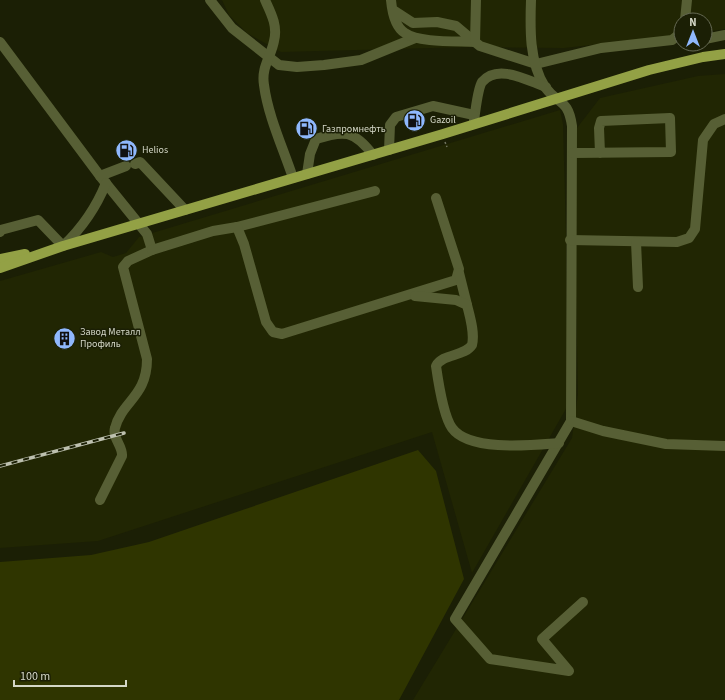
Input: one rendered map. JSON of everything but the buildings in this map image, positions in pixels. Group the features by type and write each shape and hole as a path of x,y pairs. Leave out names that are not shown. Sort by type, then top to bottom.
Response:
{"main road":[{"path":"0,268 63,246 373,155 474,120 558,99 649,70 703,57 725,54"},
{"path":"0,259 63,246"}],"street":[{"path":"210,0 232,28 279,65 297,67 361,60 416,38"},
{"path":"265,0 274,20 275,32 273,47 267,57 263,72 264,85 270,109 293,178"},
{"path":"475,42 476,0"},
{"path":"531,0 530,25 536,64 546,87 566,106 570,114 573,153 570,240 571,421 455,619 490,659 569,671 542,639 583,602"},
{"path":"686,12 687,0"},
{"path":"392,5 397,25 405,34 416,38 475,42"},
{"path":"392,5 413,23 437,22 456,26 480,46 536,64 601,48 673,39"},
{"path":"713,37 725,35"},
{"path":"0,42 103,179 147,234 152,250"},
{"path":"389,150 390,125 396,116 433,106 474,120 482,83 490,76 502,73 546,87"},
{"path":"573,153 600,154 671,152 670,118 602,121 599,128 600,154"},
{"path":"570,240 676,242 689,238 695,229 704,140 714,124 725,118"},
{"path":"307,174 310,154 316,139 333,133 353,135 366,145 373,155"},
{"path":"103,179 140,162 185,210"},
{"path":"0,232 1,230 38,220 63,246 82,226 98,201 103,179"},
{"path":"100,500 122,456 123,450 115,436 116,425 144,383 147,368 147,359 123,267 128,261 152,250 213,231 237,227 375,192"},
{"path":"436,198 459,272 473,336 472,345 465,351 442,359 436,366 451,427 462,437 482,443 529,445 559,443"},
{"path":"237,227 244,244 266,322 270,330 277,334 453,282 456,280 459,272"},
{"path":"636,242 638,287"},
{"path":"409,295 456,300 467,306"},
{"path":"571,421 603,431 666,444 725,446"}],"shaded area":[{"path":"222,0 725,0 725,29 713,31 713,12 673,12 673,36 564,48 470,47 281,52 247,33 229,15"},
{"path":"725,74 725,700 413,700 572,438 578,394 575,247 577,128 600,98 698,76"},
{"path":"560,110 563,124 566,237 567,407 472,573 432,432 98,541 0,548 0,281 101,252 113,257 126,253 139,237"},
{"path":"418,450 436,471 464,579 399,700 0,700 0,562 91,555 149,542"}],"railway":[{"path":"0,466 124,433"}],"place":[{"name":"Gazoil","path":"415,120"},
{"name":"Газпромнефть","path":"307,129"},
{"name":"Helios","path":"126,150"},
{"name":"Завод Металл Профиль","path":"65,338"}]}
